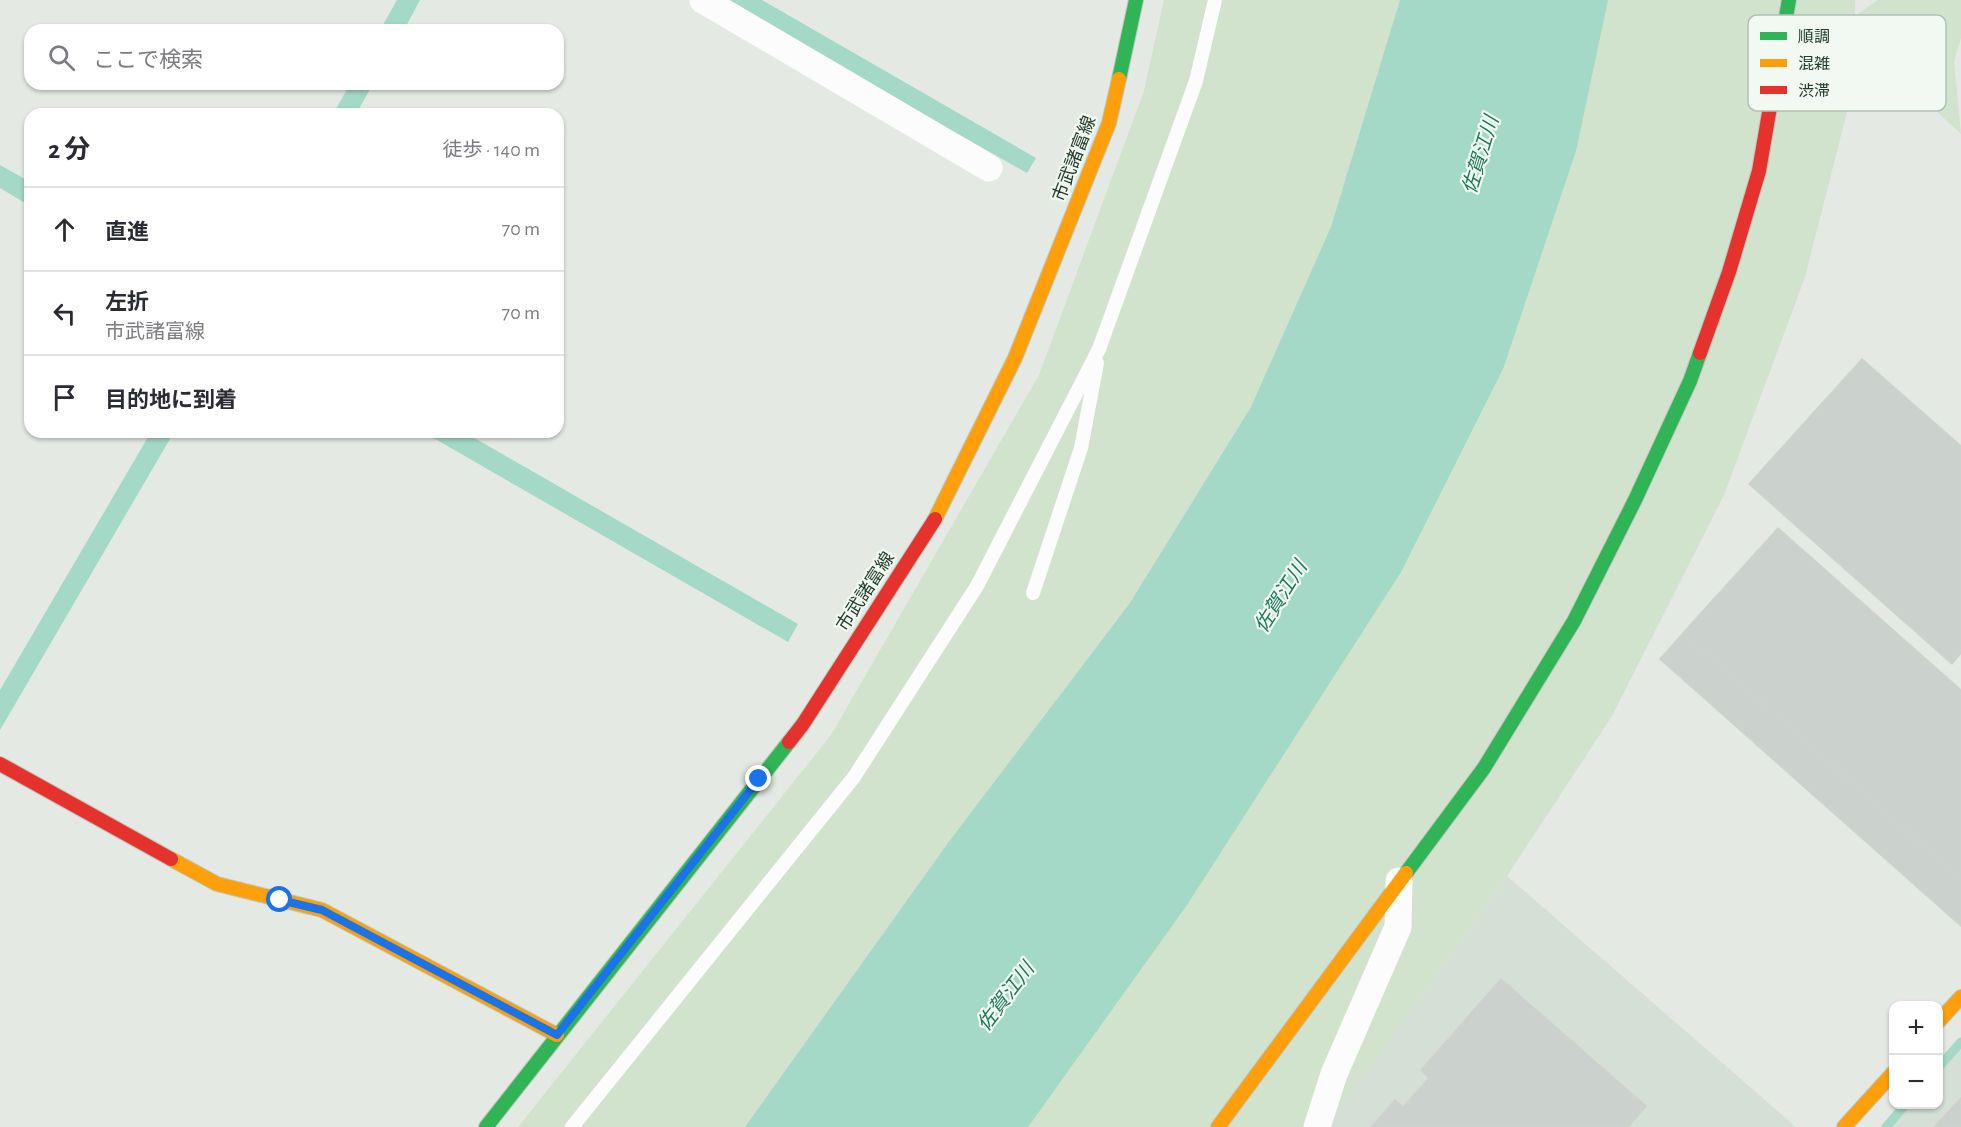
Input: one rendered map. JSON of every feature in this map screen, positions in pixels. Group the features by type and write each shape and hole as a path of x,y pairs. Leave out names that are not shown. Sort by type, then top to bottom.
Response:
{"street":[{"path":"703,0 989,168"},
{"name":"市武諸富線","path":"486,1127 803,724 937,517 1015,358 1109,123 1136,0"},
{"path":"1787,15 1790,0"},
{"path":"1218,1127 1484,768 1574,621 1635,500 1690,381 1729,272 1759,171 1770,111"},
{"path":"0,764 217,884 322,910 557,1035"},
{"path":"1317,1127 1334,1074 1398,927 1399,881"},
{"path":"1943,1017 1961,998"},
{"path":"1844,1127 1889,1076"}],"lane":[{"path":"572,1127 854,777 977,586 1099,349 1196,81 1215,0"},
{"path":"1032,593 1081,448 1099,349"}],"shaded area":[{"path":"1164,0 1435,0 1253,507 790,1127 518,1127 831,735 1039,375 1144,91"},
{"path":"1577,0 1855,0 1855,15 1748,15 1748,111 1847,111 1805,277 1724,495 1612,716 1507,876 1327,1127 991,1127"},
{"path":"1878,0 1961,0 1961,38 1954,61 1961,134 1936,111 1946,111 1946,15 1856,15"},
{"path":"1507,876 1796,1127 1329,1127 1331,1121"},
{"path":"1961,1048 1961,1127 1890,1127 1907,1109 1943,1109 1943,1068"}],"water":[{"path":"397,0 420,0 407,24 383,24"},
{"path":"721,0 762,0 1036,158 1027,173"},
{"name":"佐賀江川","path":"1400,0 1608,0 1576,151 1503,369 1401,572 1187,905 1028,1127 745,1127 948,843 1130,603 1251,407 1331,227"},
{"path":"347,90 370,90 359,108 336,108"},
{"path":"0,165 24,179 24,202 0,188"},
{"path":"147,438 170,438 0,730 0,690"},
{"path":"433,438 474,438 798,624 788,642"}],"building":[{"path":"1862,359 1961,446 1961,653 1952,664 1749,484"},
{"path":"1778,528 1961,690 1961,879 1683,633"},
{"path":"1683,633 1961,879 1961,926 1660,659"},
{"path":"1501,979 1646,1106 1628,1127 1371,1127 1395,1100 1403,1107 1429,1078 1421,1070"},
{"path":"1961,1098 1961,1127 1934,1127"}],"waterway":[{"path":"1943,1062 1961,1042"},
{"path":"1886,1127 1902,1109"}],"traffic: fast":[{"path":"1119,79 1136,0"},
{"path":"1786,15 1789,0"},
{"path":"1406,873 1484,768 1574,621 1635,500 1690,381 1700,353"},
{"path":"486,1127 789,742"}],"traffic: slow":[{"path":"935,519 1015,358 1109,123 1119,79"},
{"path":"171,859 217,884 322,910 557,1035"},
{"path":"1218,1127 1406,873"},
{"path":"1943,1017 1961,997"},
{"path":"1844,1127 1889,1078"}],"traffic: jam":[{"path":"1700,353 1729,272 1759,171 1769,111"},
{"path":"789,742 803,724 935,519"},
{"path":"0,764 171,859"}],"route":[{"path":"280,900 322,910 557,1035 759,779"}]}
